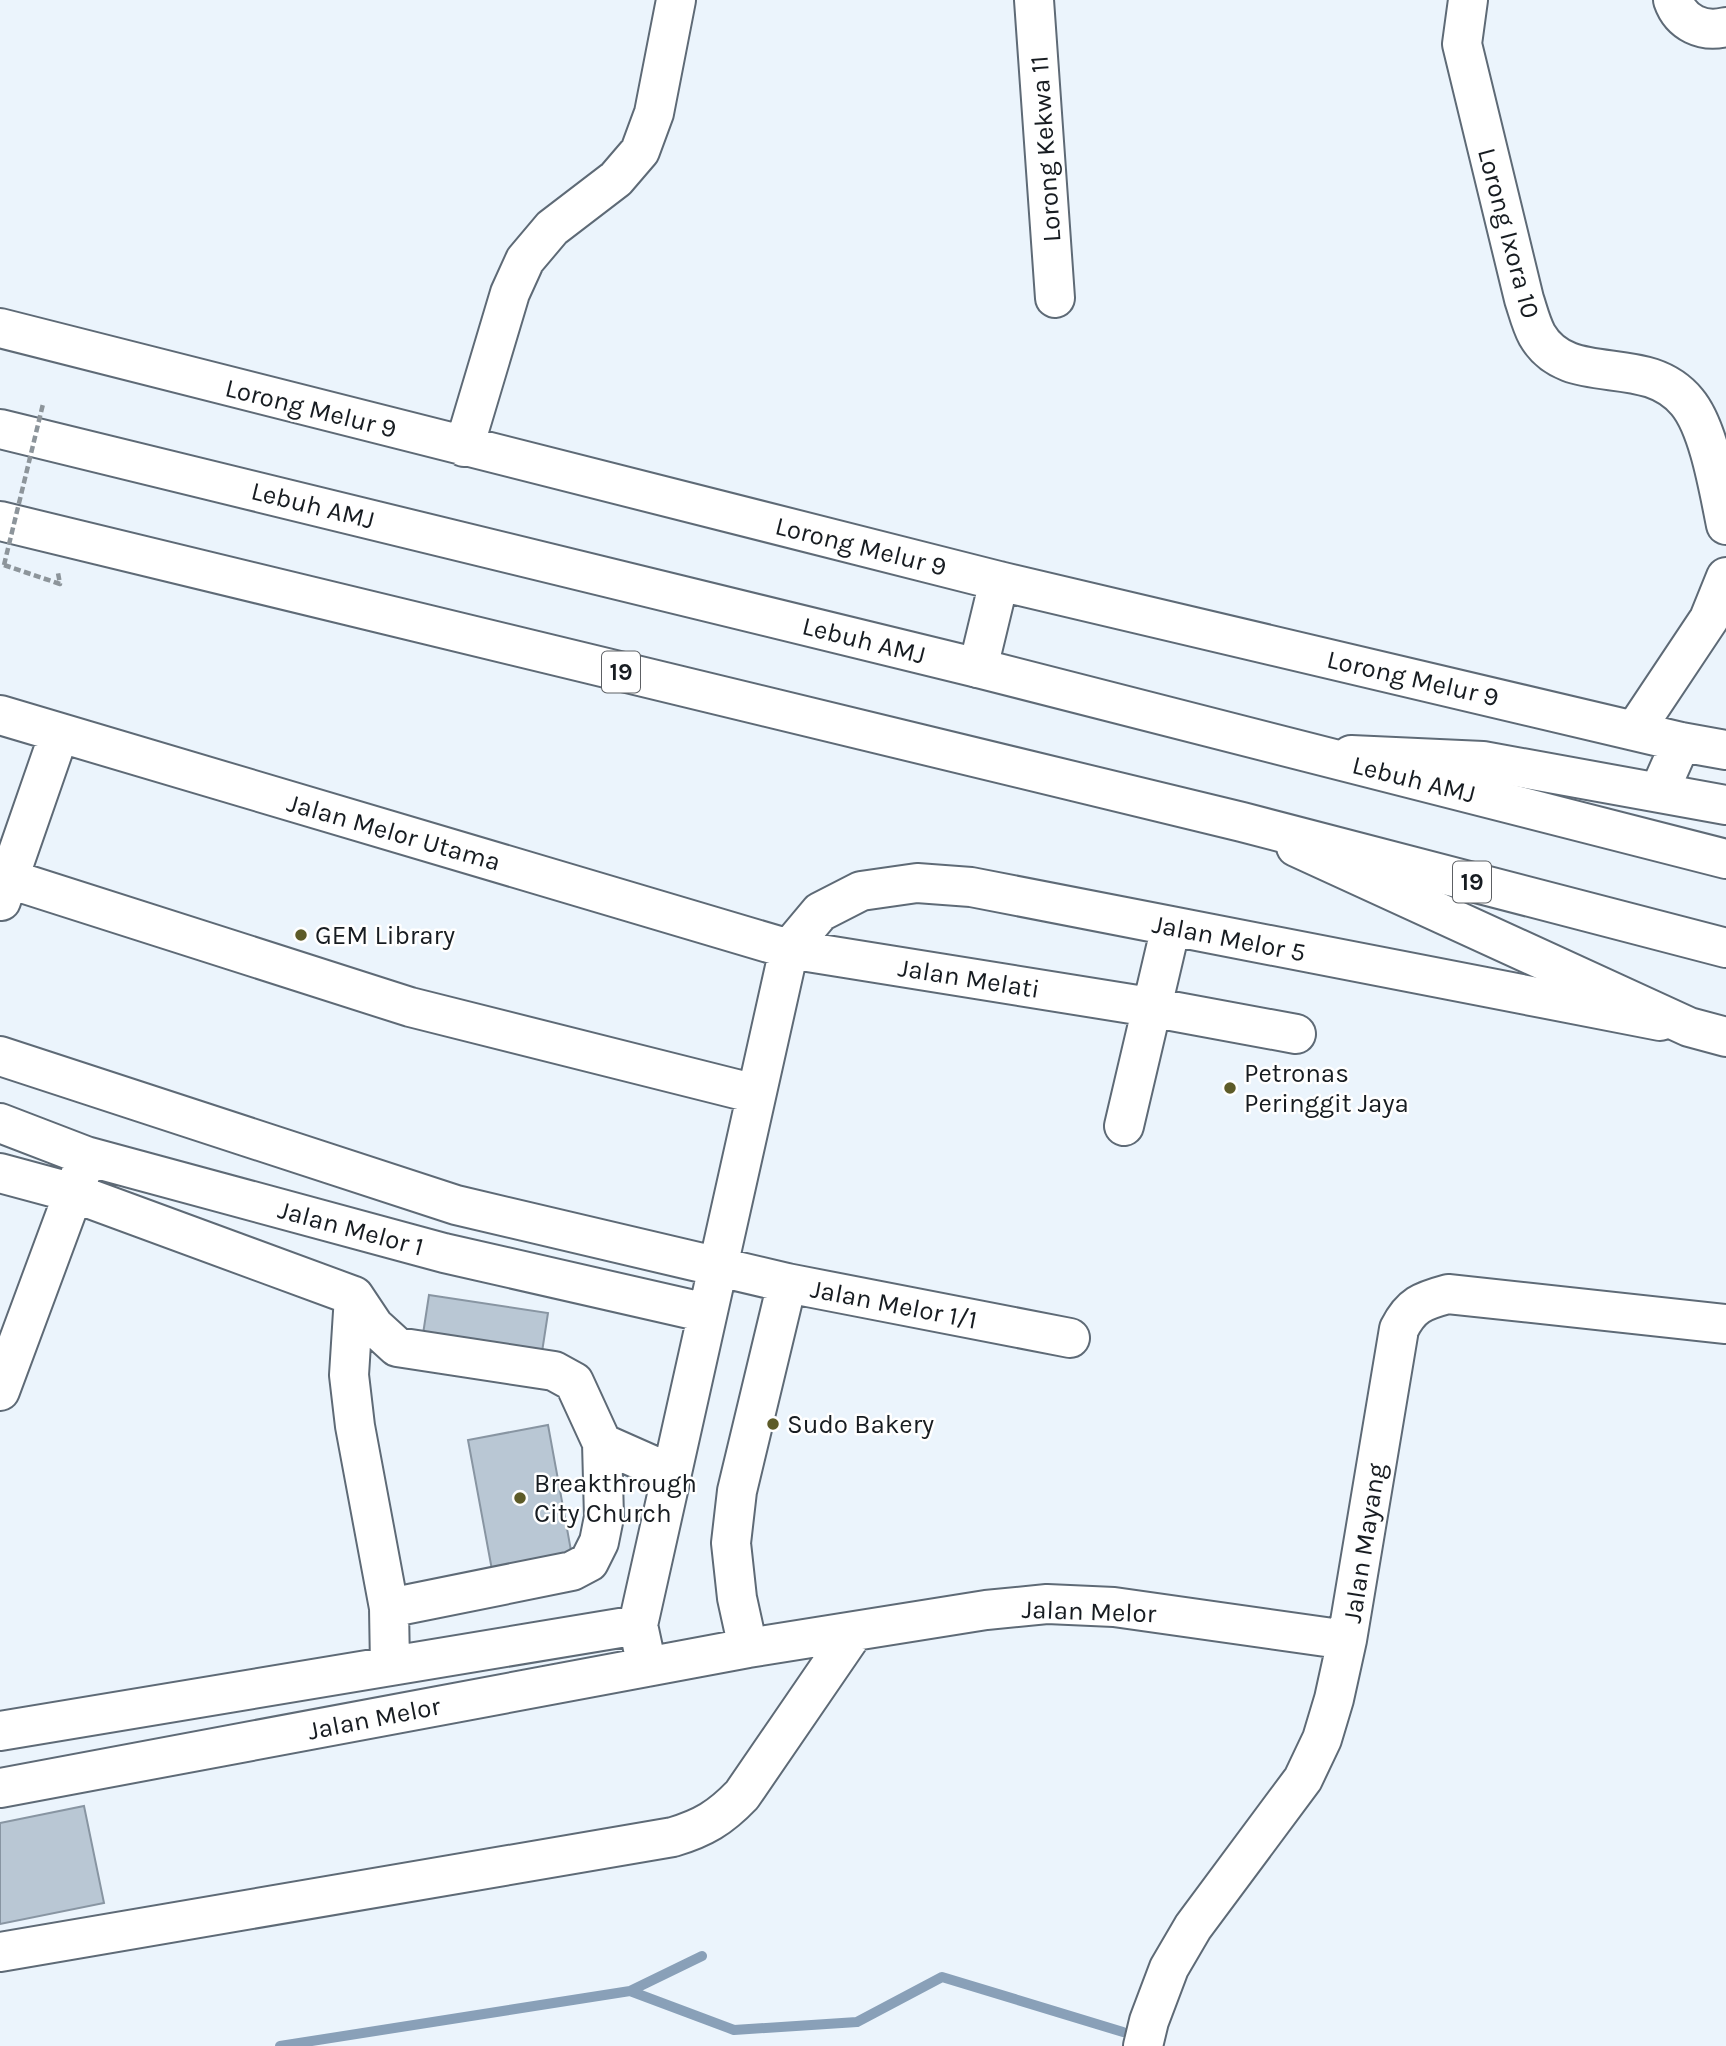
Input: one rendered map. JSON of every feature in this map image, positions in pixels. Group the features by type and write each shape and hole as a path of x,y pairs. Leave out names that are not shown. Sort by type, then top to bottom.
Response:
{"main road":[{"path":"464,447 510,293 525,260 552,229 616,179 640,150 654,113 676,0"},
{"name":"Lorong Kekwa 11","path":"1034,0 1055,298"},
{"name":"Lorong Ixora 10","path":"1468,0 1462,44 1524,299 1536,333 1560,359 1580,366 1653,377 1674,388 1690,405 1701,428 1716,477 1726,525"},
{"path":"1673,0 1676,8 1695,27 1715,30 1726,27"},
{"name":"Lorong Melur 9","path":"0,328 999,581 1681,742 1726,750"},
{"name":"Lebuh AMJ","path":"0,429 978,668 1722,858"},
{"name":"19","path":"0,521 1242,822 1715,945"},
{"path":"1635,730 1709,619 1726,577"},
{"path":"978,668 999,581"},
{"name":"Jalan Melor Utama","path":"0,715 789,949"},
{"path":"59,734 3,886 410,1007 756,1094"},
{"path":"1660,792 1681,742"},
{"path":"1311,752 1483,761 1726,805"},
{"path":"1242,822 1689,1027 1726,1037"},
{"name":"Jalan Melor 5","path":"789,949 820,912 861,891 917,883 971,887 1689,1027"},
{"path":"1124,1126 1171,926"},
{"path":"647,1667 638,1625 789,949"},
{"name":"Jalan Melati","path":"789,949 1150,1007 1296,1034"},
{"name":"Jalan Melor 1/1","path":"0,1056 456,1205 787,1283 1070,1338"},
{"name":"Jalan Melor 1","path":"0,1123 86,1156 444,1254 707,1313"},
{"path":"0,1391 86,1156"},
{"path":"0,1172 74,1194 354,1296 374,1326 397,1348 554,1371 574,1382 602,1443 604,1517 599,1542 589,1562 572,1572 389,1608"},
{"path":"748,1648 737,1598 731,1543 737,1491 787,1283"},
{"name":"Jalan Mayang","path":"1143,2046 1149,2021 1169,1968 1193,1927 1303,1779 1325,1729 1348,1640 1399,1329 1407,1314 1423,1301 1448,1294 1726,1324"},
{"path":"354,1296 349,1375 355,1426 389,1608 390,1666"},
{"path":"602,1443 672,1474"},
{"name":"Jalan Melor","path":"0,1788 748,1648 986,1610 1048,1604 1114,1607 1348,1640"},
{"name":"Jalan Melor","path":"0,1731 638,1625"},
{"path":"0,1952 673,1837 696,1830 723,1815 741,1795 853,1633"},
{"path":"103,1713 113,1767"}],"path":[{"path":"4,565 43,404"}],"building":[{"path":"429,1295 548,1313 542,1352 423,1334"},
{"name":"Breakthrough City Church","path":"548,1425 572,1556 492,1570 468,1440"},
{"path":"84,1806 104,1903 0,1924 0,1823"}],"waterway":[{"path":"630,1991 702,1956"},
{"path":"280,2046 630,1991 734,2030 857,2022 942,1977 1123,2032"}],"place":[{"name":"GEM Library","path":"301,935"},
{"name":"Petronas Peringgit Jaya","path":"1230,1088"},
{"name":"Sudo Bakery","path":"773,1424"},
{"name":"Breakthrough City Church","path":"520,1498"}]}
